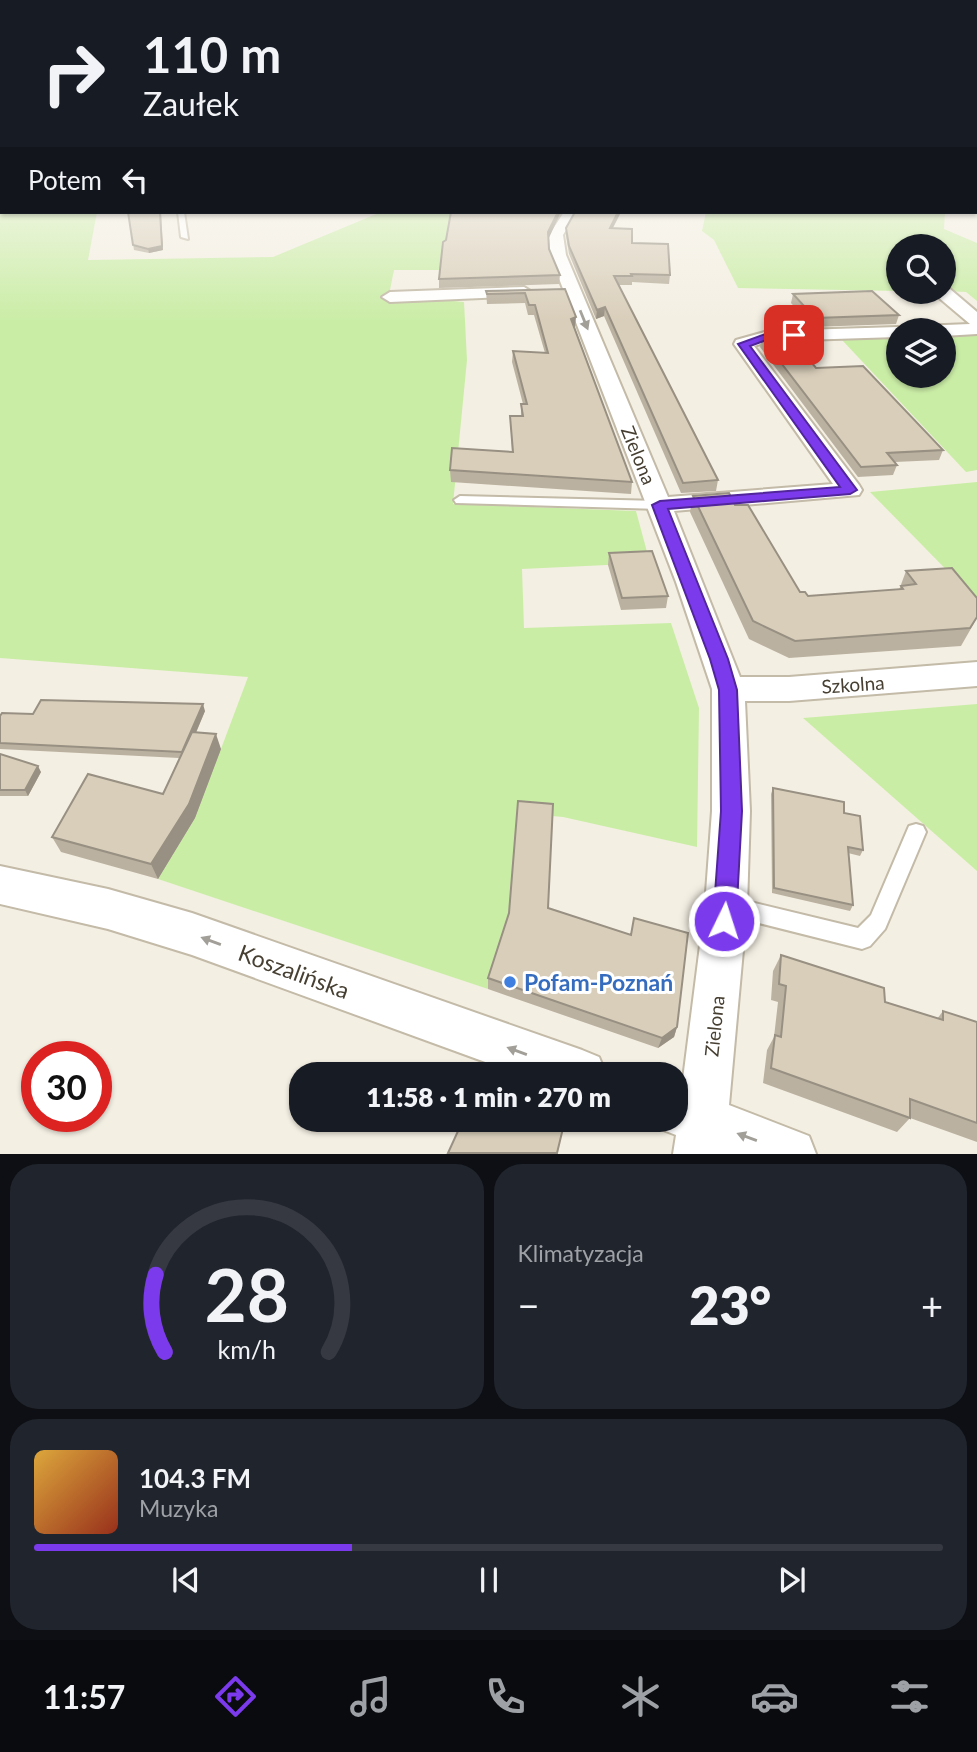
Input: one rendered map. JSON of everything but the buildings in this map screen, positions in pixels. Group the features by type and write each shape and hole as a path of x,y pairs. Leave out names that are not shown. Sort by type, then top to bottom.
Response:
{"street":[{"name":"Zielona","path":"569,214 558,230 555,242 560,291 660,505 719,659 728,690 731,811 726,905 693,1128"},
{"path":"390,296 560,291"},
{"path":"956,303 977,321"},
{"path":"956,330 977,329"},
{"path":"660,505 850,490 743,344 768,336 886,331"},
{"name":"Szkolna","path":"728,690 789,689 977,674"},
{"name":"Koszalińska","path":"0,885 108,909 192,934 549,1062"},
{"path":"693,1128 791,1153"}],"lane":[{"path":"181,214 185,237"},
{"path":"460,500 660,505"},
{"path":"726,905 862,939 878,922 916,832"}],"green space":[{"path":"0,214 97,214 88,260 273,257 376,214 487,214 447,270 394,270 389,295 464,302 467,360 453,504 636,511 650,563 522,569 524,628 671,623 699,708 697,847 563,817 518,813 509,924 488,989 158,879 195,818 248,677 0,658"},
{"path":"706,214 945,214 944,229 956,234 886,234 886,291 738,288 714,240 702,231"},
{"path":"956,234 977,243 977,301 966,292 956,292"},
{"path":"977,333 977,470 966,472 887,388 956,388 956,334"},
{"path":"886,338 886,387 842,340"},
{"path":"977,482 977,601 870,492"},
{"path":"977,704 977,871 803,718"}],"place":[{"name":"Pofam-Poznań","path":"510,982"}],"route":[{"path":"724,921 731,811 728,690 719,659 660,505 850,490 743,344 768,336 794,335"}]}
